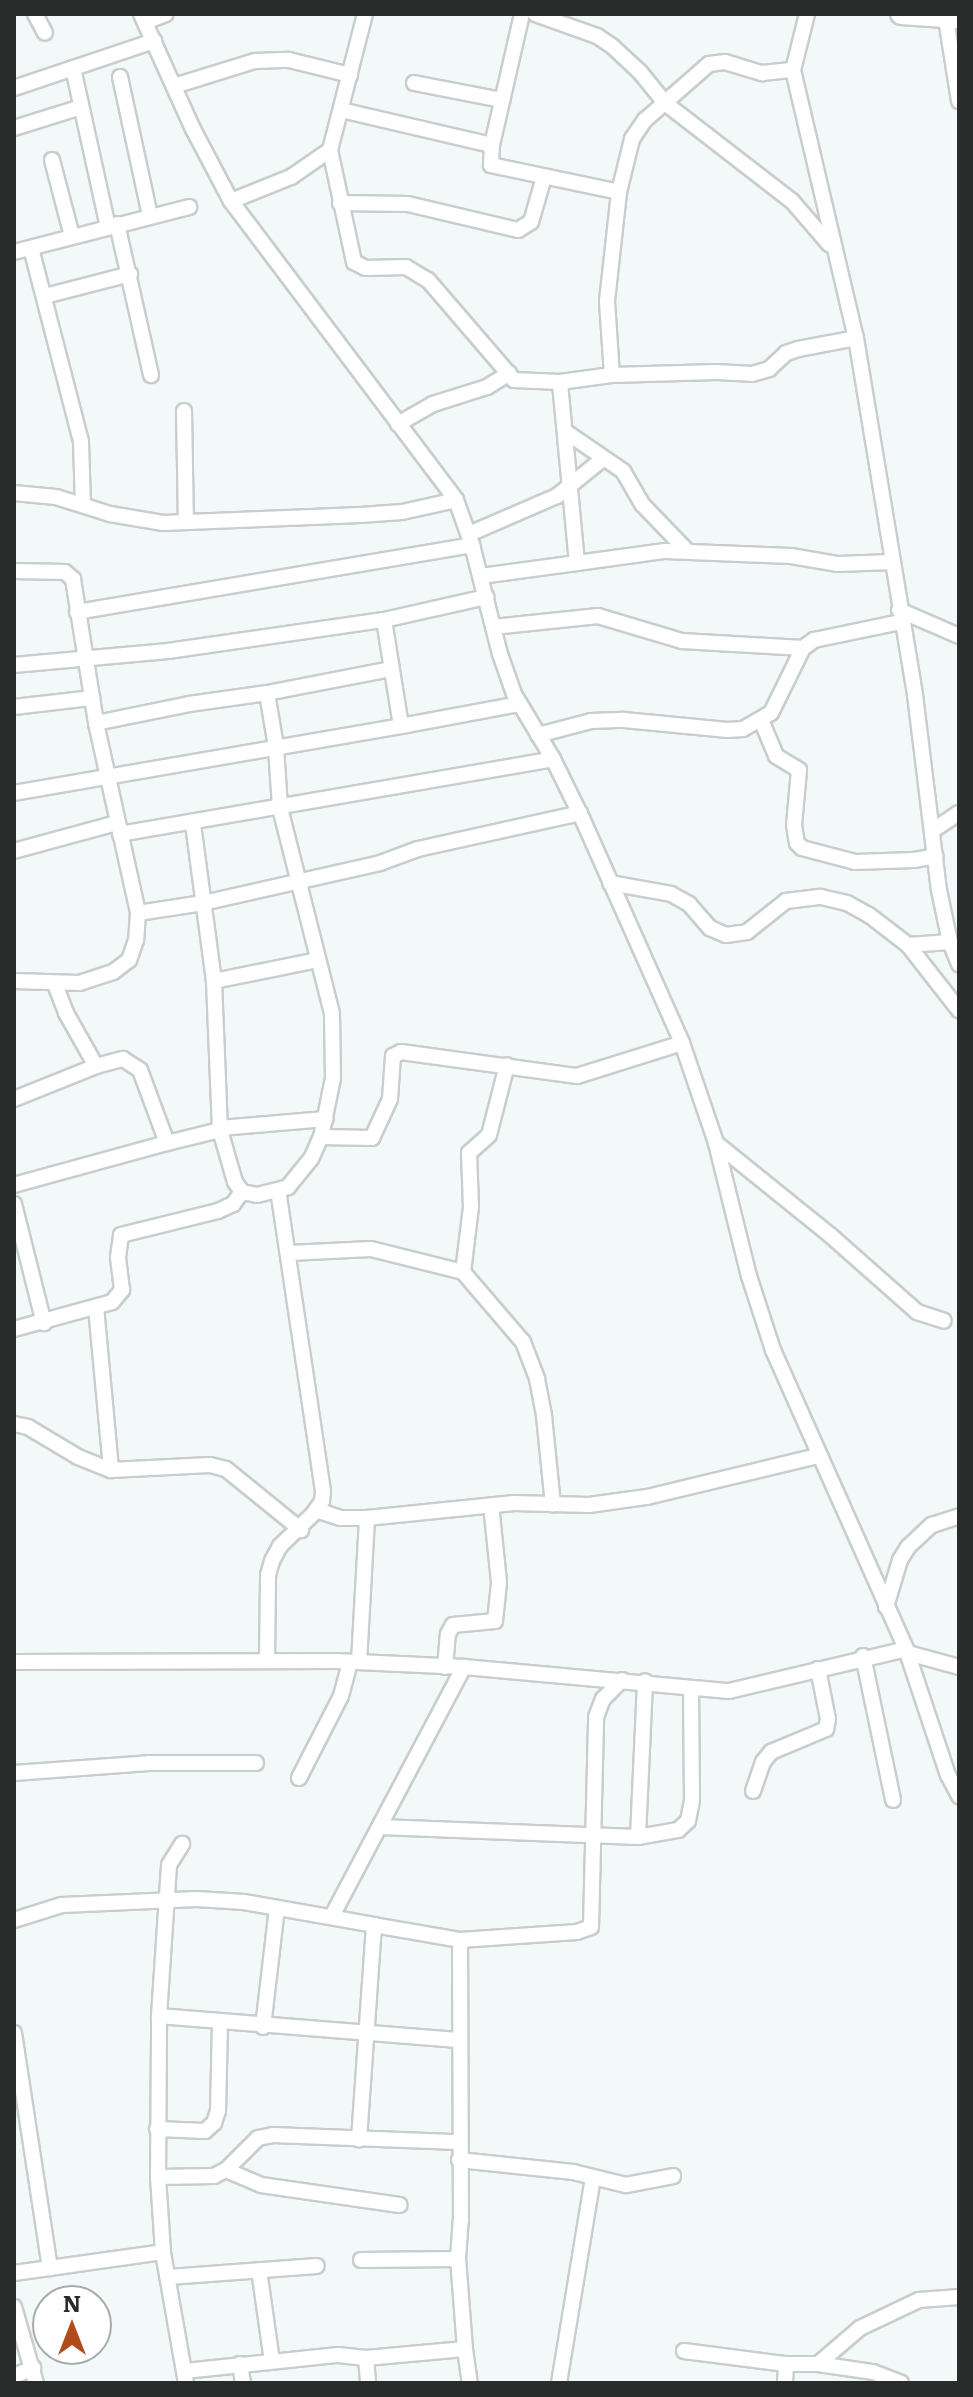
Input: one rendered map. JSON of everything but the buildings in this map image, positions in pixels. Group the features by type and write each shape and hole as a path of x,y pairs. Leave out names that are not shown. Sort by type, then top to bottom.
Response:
{"street":[{"path":"35,14 45,33"},
{"path":"166,14 143,18 231,201 456,500 481,576 500,654 520,704 580,813 682,1043 716,1143 757,1303 818,1456 907,1651 948,1775 959,1796"},
{"path":"365,14 330,150 352,253 359,267 406,267 428,280 520,383 560,382 612,375 752,374 769,369 786,353 856,338"},
{"path":"522,14 489,161 493,167 619,192"},
{"path":"535,14 597,36 612,46 640,72 665,103 792,201 832,247"},
{"path":"807,14 793,70 832,247 856,338 950,942 959,964"},
{"path":"901,14 953,18 959,101"},
{"path":"14,88 154,41"},
{"path":"174,86 255,61 289,60 350,75"},
{"path":"612,375 607,301 619,192 632,139 645,120 701,69 714,62 731,63 751,73 793,70"},
{"path":"73,68 112,226 130,274 151,375"},
{"path":"120,77 150,216"},
{"path":"414,83 502,100"},
{"path":"14,128 81,107"},
{"path":"341,110 492,145"},
{"path":"231,201 291,177 330,150"},
{"path":"52,160 72,236"},
{"path":"340,203 408,204 518,230 531,222 544,177"},
{"path":"14,252 189,207"},
{"path":"31,248 81,442 83,504"},
{"path":"45,296 130,274"},
{"path":"398,424 433,404 476,392 509,373"},
{"path":"560,382 577,563"},
{"path":"184,411 186,521"},
{"path":"566,432 631,481 643,505 688,552"},
{"path":"77,612 470,539 572,486 604,458"},
{"path":"14,493 83,504 139,521 375,514 456,500"},
{"path":"481,576 645,552 791,556 838,564 892,562"},
{"path":"14,571 71,575 96,723 138,913 136,940 129,960 98,978 55,984 15,977"},
{"path":"14,665 86,660 384,620 486,597"},
{"path":"493,627 598,616 682,641 803,648"},
{"path":"538,735 591,721 624,720 728,730 761,720 771,713 803,648 814,640 900,616 959,636"},
{"path":"384,620 401,726"},
{"path":"96,723 392,669"},
{"path":"242,1192 257,1195 278,1191 288,1187 299,1176 321,1137 335,1050 332,1014 280,808 276,747 267,693"},
{"path":"14,707 92,698"},
{"path":"14,793 520,704"},
{"path":"761,720 776,756 799,770 794,825 797,843 802,848 855,862 936,856"},
{"path":"14,851 119,828 193,824 553,759"},
{"path":"138,913 203,903 298,882 380,863 418,849 580,813"},
{"path":"932,831 959,813"},
{"path":"193,824 214,981 220,1129 226,1161 242,1192"},
{"path":"610,883 671,894 689,904 710,928 726,935 747,932 786,901 821,897 840,901 869,915 908,945 959,1010"},
{"path":"908,945 950,942"},
{"path":"214,981 318,960"},
{"path":"55,984 77,1036 96,1066"},
{"path":"321,1137 363,1140 375,1135 390,1099 393,1056 401,1052 577,1076 682,1043"},
{"path":"14,1099 96,1066 123,1059 140,1070 167,1143"},
{"path":"463,1272 471,1207 469,1153 489,1135 507,1065"},
{"path":"14,1185 220,1129 326,1119"},
{"path":"716,1143 830,1235 917,1312 944,1321"},
{"path":"267,1661 268,1575 280,1546 301,1530 322,1501 323,1479 278,1191"},
{"path":"14,1329 96,1307 120,1296 118,1243 121,1235 218,1211 233,1204 242,1192"},
{"path":"14,1204 18,1234 44,1323"},
{"path":"289,1253 371,1249 463,1272 523,1342 537,1379 544,1416 553,1505"},
{"path":"96,1307 111,1470"},
{"path":"14,1424 28,1427 78,1457 111,1470 210,1465 226,1469 301,1530"},
{"path":"316,1510 340,1518 367,1518 491,1505 589,1505 647,1497 818,1456"},
{"path":"445,1667 448,1634 453,1625 495,1621 499,1582 491,1505"},
{"path":"886,1607 900,1560 908,1547 932,1525 959,1516"},
{"path":"299,1778 341,1696 354,1662 367,1518"},
{"path":"14,1662 354,1662 464,1667 729,1691 863,1656 907,1651 959,1667"},
{"path":"863,1656 893,1800"},
{"path":"332,1916 464,1667"},
{"path":"753,1791 763,1762 771,1752 826,1729 828,1719 818,1669"},
{"path":"14,1920 54,1906 197,1899 332,1916 460,1940 577,1932 591,1927 596,1717 603,1699 622,1680"},
{"path":"638,1837 645,1681"},
{"path":"380,1827 442,1832 593,1833 638,1837 678,1830 690,1815 691,1689"},
{"path":"14,1773 149,1763 256,1763"},
{"path":"182,1844 169,1865 159,2016 157,2129 163,2252 185,2377 240,2364 338,2355 366,2358 465,2349"},
{"path":"263,2027 277,1908"},
{"path":"359,2139 374,1925"},
{"path":"460,1940 458,2259 470,2383"},
{"path":"159,2016 263,2027 460,2040"},
{"path":"157,2129 205,2131 214,2123 218,2111 220,2023"},
{"path":"14,2033 50,2268"},
{"path":"158,2177 214,2176 226,2170 258,2138 294,2134 458,2142"},
{"path":"459,2160 540,2168 626,2185 673,2176"},
{"path":"226,2170 261,2185 400,2205"},
{"path":"559,2383 593,2178"},
{"path":"14,2273 163,2252"},
{"path":"361,2260 458,2259"},
{"path":"169,2277 317,2266"},
{"path":"259,2270 272,2361"},
{"path":"818,2364 860,2328 919,2300 959,2297"},
{"path":"14,2307 36,2383"},
{"path":"684,2351 873,2372 901,2383"},
{"path":"366,2358 368,2383"},
{"path":"240,2364 243,2383"},
{"path":"785,2383 786,2364"},
{"path":"14,2376 33,2368"}]}
